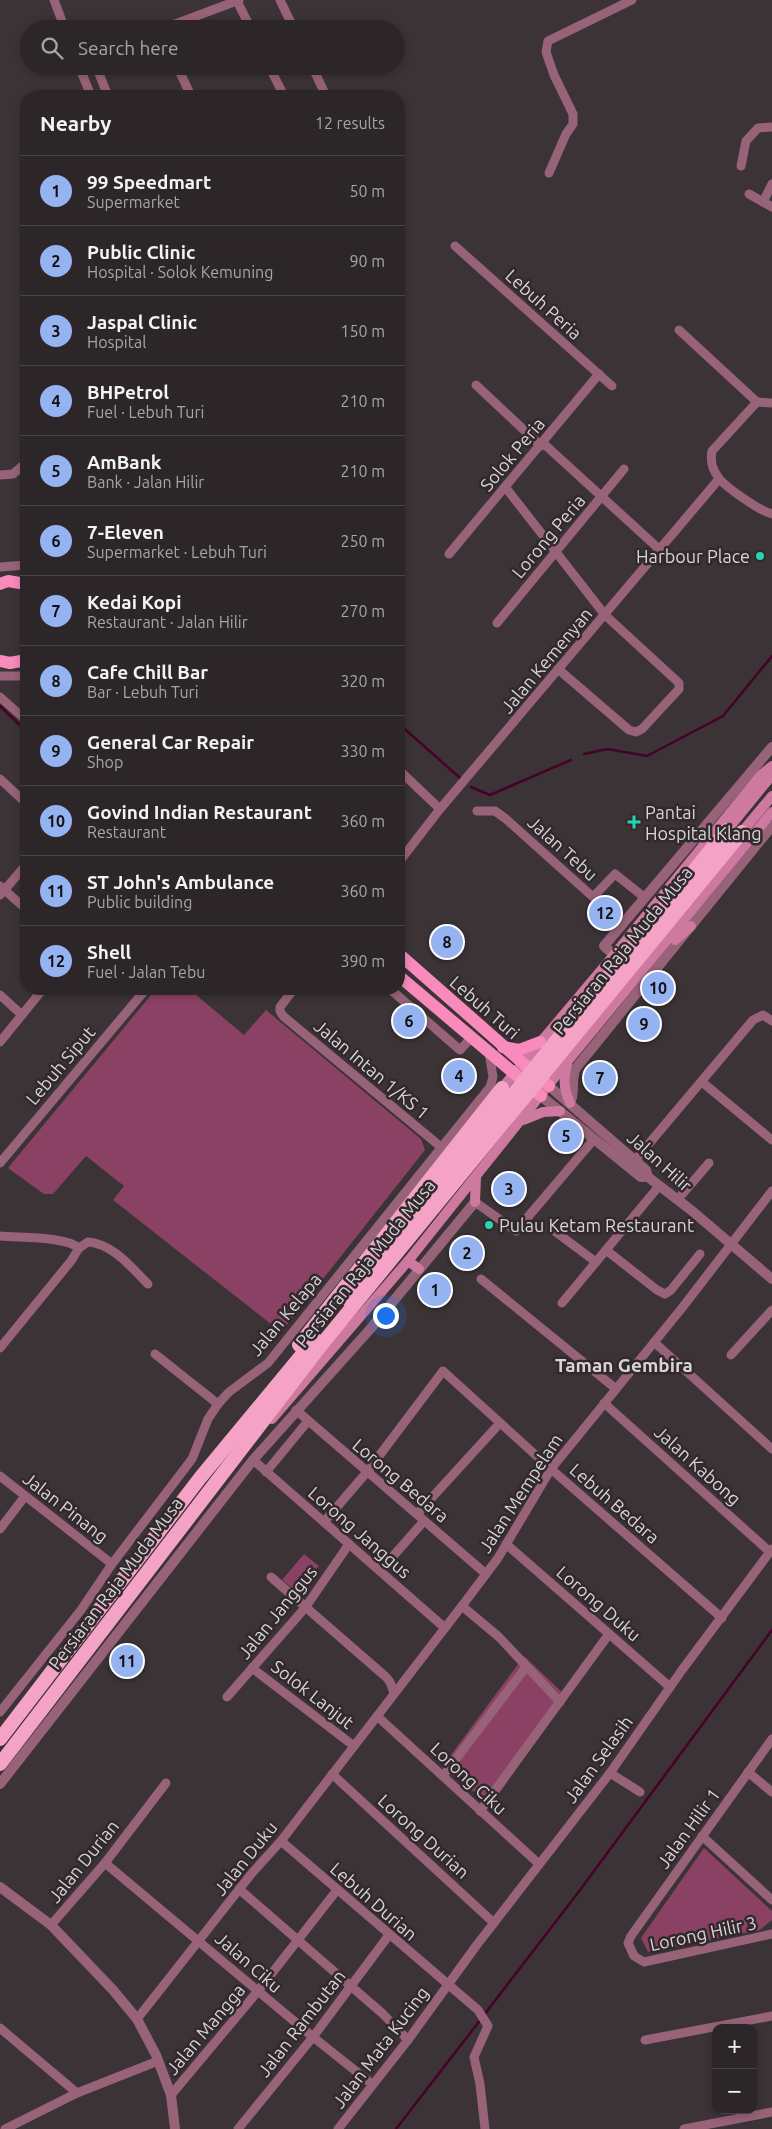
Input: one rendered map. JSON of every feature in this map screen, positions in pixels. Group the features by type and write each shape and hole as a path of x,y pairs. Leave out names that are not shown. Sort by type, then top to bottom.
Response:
{"highway":[{"name":"Persiaran Raja Muda Musa","path":"0,1764 73,1681 318,1341 728,830"},
{"name":"Persiaran Raja Muda Musa","path":"0,1739 200,1478 318,1341 742,832"},
{"path":"200,1478 216,1449 413,1193 471,1119 502,1088"}],"main road":[{"path":"0,584 8,581 20,583"},
{"path":"0,661 10,663 20,661"},
{"path":"502,1088 761,775 772,766"},
{"name":"Persiaran Raja Muda Musa","path":"728,830 772,776"},
{"name":"Persiaran Raja Muda Musa","path":"742,832 772,796"},
{"path":"222,1472 265,1428 408,1261 567,1062 772,812"},
{"path":"653,958 691,926"},
{"name":"Lebuh Turi","path":"405,959 503,1047 541,1096"},
{"name":"Lebuh Turi","path":"405,981 499,1060 518,1068 549,1086"},
{"path":"554,1027 548,1049 554,1058 561,1058 580,1047"},
{"path":"503,1047 519,1050 540,1042"},
{"path":"499,1060 504,1078 502,1088"},
{"path":"567,1062 564,1089 570,1103"},
{"path":"520,1122 543,1112 560,1111"},
{"path":"471,1119 495,1115 503,1122 505,1132 500,1148"},
{"path":"475,1202 476,1177"},
{"path":"408,1261 418,1269"}],"street":[{"path":"54,0 62,20"},
{"path":"186,20 238,0 246,20"},
{"path":"280,0 290,20"},
{"path":"549,173 566,134 573,124 573,114 554,75 546,52 548,41 632,0"},
{"path":"83,75 89,90"},
{"path":"100,75 106,90"},
{"path":"181,75 188,90"},
{"path":"274,75 281,90"},
{"path":"316,75 323,90"},
{"path":"741,166 746,141 758,128 770,127"},
{"path":"763,202 772,184"},
{"path":"749,194 772,207"},
{"name":"Lebuh Peria","path":"454,246 612,386"},
{"path":"679,330 757,402 772,403"},
{"name":"Solok Peria","path":"449,554 542,445 599,374"},
{"path":"476,385 659,549"},
{"path":"757,402 712,451 710,460 719,479 762,511 772,514"},
{"path":"0,475 13,474 20,468"},
{"name":"Lorong Peria","path":"497,623 624,469"},
{"name":"Jalan Kemenyan","path":"405,851 719,479"},
{"path":"506,488 605,615 679,683 679,689 642,729 636,732 629,730 558,669"},
{"path":"0,566 20,565"},
{"path":"0,676 20,676"},
{"path":"0,697 20,715"},
{"path":"614,955 604,946 772,747"},
{"path":"405,776 440,809"},
{"path":"0,779 20,797"},
{"name":"Jalan Tebu","path":"477,812 494,811 506,819 593,897 615,874 644,897"},
{"path":"570,1103 574,1094 572,1077 576,1068 772,826"},
{"path":"688,846 693,858"},
{"path":"20,872 2,890 20,904"},
{"path":"0,995 22,1015"},
{"path":"0,1042 38,995"},
{"name":"Lebuh Siput","path":"1,1159 141,995"},
{"name":"Jalan Intan 1/KS 1","path":"289,995 280,1007 283,1016 441,1147"},
{"path":"397,995 460,1050 472,1037"},
{"path":"632,1163 753,1020 763,1015 772,1021"},
{"name":"Jalan Kelapa","path":"0,1712 81,1610 112,1564 192,1459 208,1419 218,1404 229,1392 268,1363 413,1193 441,1147 471,1119 490,1087 493,1077 489,1052"},
{"path":"702,1082 772,1140"},
{"name":"Jalan Hilir","path":"549,1086 570,1103 632,1163"},
{"name":"Jalan Hilir","path":"541,1096 594,1139 646,1170 644,1177 678,1200 772,1279"},
{"path":"0,1784 73,1681 253,1460 372,1327 475,1202 516,1231 594,1139"},
{"path":"678,1200 709,1162"},
{"path":"562,1303 659,1186"},
{"name":"Jalan Mempelam","path":"377,1716 486,1574 551,1470 772,1192"},
{"path":"553,1230 596,1262"},
{"path":"0,1236 63,1241 74,1244 79,1248"},
{"path":"0,1348 77,1254 79,1248 88,1242 98,1243 113,1250 148,1284"},
{"path":"606,1250 661,1293 665,1294 700,1254"},
{"path":"480,1279 615,1388"},
{"path":"730,1355 772,1310"},
{"path":"654,1342 772,1449"},
{"path":"155,1354 218,1404"},
{"name":"Lebuh Bedara","path":"367,1472 444,1371 551,1470 722,1618"},
{"name":"Jalan Kabong","path":"604,1403 771,1550"},
{"name":"Lorong Bedara","path":"296,1410 486,1574"},
{"path":"266,1472 308,1422"},
{"path":"380,1571 421,1517 500,1423"},
{"name":"Lorong Janggus","path":"253,1460 445,1628"},
{"path":"324,1522 367,1472"},
{"name":"Jalan Pinang","path":"0,1476 112,1564"},
{"path":"0,1529 25,1496"},
{"name":"Jalan Janggus","path":"227,1697 305,1608 349,1544"},
{"name":"Lorong Duku","path":"506,1544 670,1687"},
{"name":"Jalan Selasih","path":"447,1985 610,1773 670,1687 771,1550"},
{"path":"271,1578 386,1677 394,1693"},
{"path":"462,1606 498,1637 560,1702"},
{"path":"480,1811 609,1634"},
{"name":"Solok Lanjut","path":"252,1668 354,1746"},
{"path":"443,1776 526,1668"},
{"name":"Lorong Ciku","path":"377,1716 539,1864"},
{"name":"Jalan Duku","path":"137,2019 239,1889 281,1842 377,1716"},
{"name":"Jalan Hilir 1","path":"631,1936 772,1738"},
{"path":"748,1772 772,1792"},
{"path":"610,1773 640,1792"},
{"name":"Lorong Durian","path":"332,1774 494,1923"},
{"name":"Jalan Durian","path":"51,1925 105,1863 166,1783"},
{"path":"702,1836 772,1900"},
{"name":"Lebuh Durian","path":"281,1842 478,2010 488,2026 474,2057 480,2084 485,2129"},
{"name":"Jalan Ciku","path":"105,1863 372,2084"},
{"path":"0,1887 51,1925 113,1990 137,2019 158,2061 171,2095 175,2129"},
{"path":"239,1889 384,2014 408,2040"},
{"name":"Jalan Mangga","path":"171,2095 258,1991 337,1890"},
{"name":"Lorong Hilir 3","path":"631,1936 628,1944 634,1956 644,1962 772,1934"},
{"name":"Jalan Rambutan","path":"238,2129 313,2037 389,1935"},
{"name":"Jalan Mata Kucing","path":"338,2129 408,2040 447,1985"},
{"path":"743,2024 772,2016"},
{"path":"0,2028 77,2093"},
{"path":"645,2040 712,2029"},
{"path":"2,2129 77,2093 158,2061"},
{"path":"757,2113 772,2112"},
{"path":"684,2129 748,2114"}],"shaded area":[{"path":"151,995 196,995 244,1035 266,1010 421,1139 425,1150 281,1332 113,1200 124,1186 86,1156 53,1194 44,1194 8,1168"},
{"path":"304,1554 319,1566 297,1592 282,1580"},
{"path":"524,1656 567,1697 491,1805 442,1767"},
{"path":"704,1848 772,1911 772,1920 760,1930 648,1952 641,1938"}],"waterway":[{"path":"584,754 607,749 647,756 723,716 772,656"},
{"path":"0,706 20,725"},
{"path":"405,729 460,778"},
{"path":"471,787 490,795 571,760"},
{"path":"484,2015 577,1894 772,1630"},
{"path":"396,2129 481,2019"}],"place":[{"name":"Harbour Place","path":"760,556"},
{"name":"Pantai Hospital Klang","path":"634,822"},
{"name":"Shell","path":"605,913"},
{"name":"Cafe Chill Bar","path":"447,942"},
{"name":"Govind Indian Restaurant","path":"658,988"},
{"name":"7-Eleven","path":"409,1021"},
{"name":"General Car Repair","path":"644,1024"},
{"name":"BHPetrol","path":"459,1076"},
{"name":"Kedai Kopi","path":"600,1078"},
{"name":"AmBank","path":"566,1136"},
{"name":"Jaspal Clinic","path":"509,1189"},
{"name":"Pulau Ketam Restaurant","path":"489,1225"},
{"name":"Public Clinic","path":"467,1253"},
{"name":"99 Speedmart","path":"435,1290"},
{"name":"ST John's Ambulance","path":"127,1661"}],"district":[{"name":"Taman Gembira","path":"624,1365"}]}
